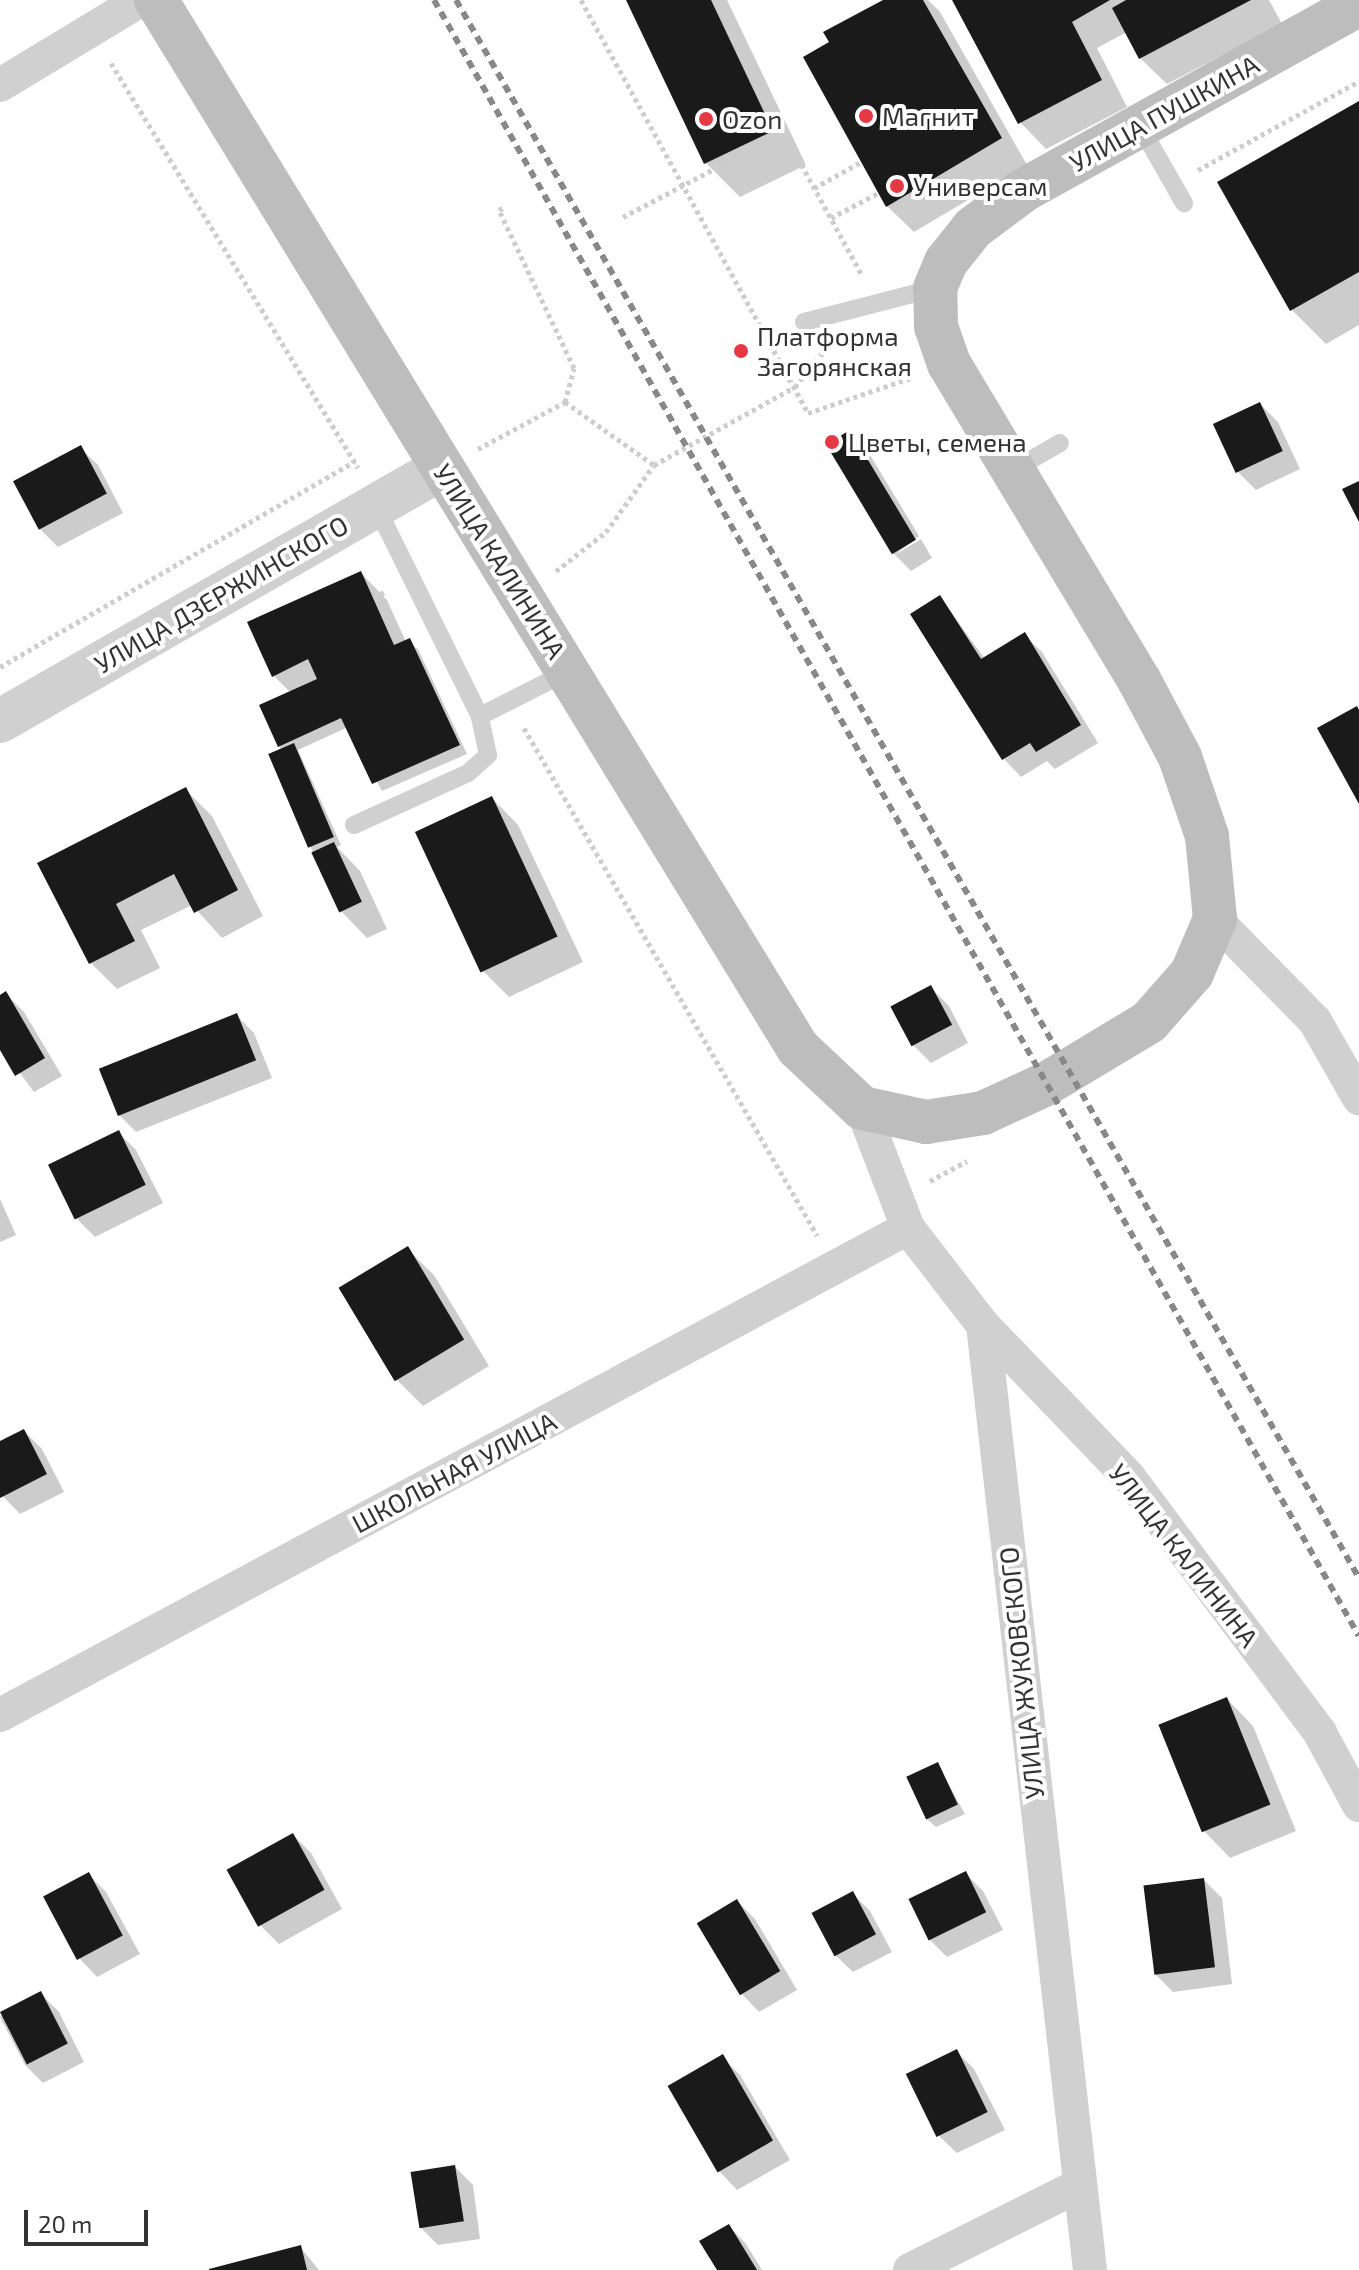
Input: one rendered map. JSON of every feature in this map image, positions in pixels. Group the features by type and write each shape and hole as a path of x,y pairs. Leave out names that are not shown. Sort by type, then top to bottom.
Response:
{"main road":[{"name":"УЛИЦА КАЛИНИНА","path":"156,0 798,1048 862,1108"},
{"name":"УЛИЦА ПУШКИНА","path":"935,288 946,262 973,228 1024,190 1359,4"},
{"path":"862,1108 926,1122 983,1113 1046,1084 1149,1022 1192,973 1215,919 1207,836 1180,757 949,364 936,327 935,288"}],"street":[{"path":"0,85 141,0"},
{"name":"УЛИЦА ДЗЕРЖИНСКОГО","path":"0,721 442,468"},
{"path":"1215,919 1315,1021 1359,1098"},
{"path":"862,1108 908,1228 983,1325"},
{"name":"ШКОЛЬНАЯ УЛИЦА","path":"0,1715 908,1228"},
{"name":"УЛИЦА КАЛИНИНА","path":"983,1325 1128,1476 1320,1733 1359,1805"},
{"name":"УЛИЦА ЖУКОВСКОГО","path":"983,1325 1078,2186 1090,2270"},
{"path":"910,2270 1078,2186"}],"lane":[{"path":"1140,126 1184,203"},
{"path":"804,322 935,288"},
{"path":"1013,470 1060,443"},
{"path":"354,825 468,773 488,755 480,716 378,503"},
{"path":"480,716 567,672"}],"path":[{"path":"581,0 808,413 949,364"},
{"path":"721,0 736,45 871,292"},
{"path":"91,30 378,503"},
{"path":"1173,185 1359,81"},
{"path":"623,217 784,132"},
{"path":"814,188 861,162"},
{"path":"831,218 878,193"},
{"path":"442,468 565,402 574,368 499,210 506,206"},
{"path":"565,402 654,465"},
{"path":"521,597 606,532 654,465 751,415"},
{"path":"0,667 355,461"},
{"path":"509,701 835,1267"}],"building":[{"path":"626,0 711,0 773,131 704,164"},
{"path":"883,0 923,0 1002,138 886,207 803,57 829,42 823,32"},
{"path":"952,0 1110,0 1072,22 1102,80 1018,124"},
{"path":"1126,0 1251,0 1139,59 1112,8"},
{"path":"1359,101 1359,272 1290,311 1217,182"},
{"path":"1260,402 1283,451 1236,473 1213,424"},
{"path":"850,430 916,540 892,554 826,444"},
{"path":"81,445 107,494 39,530 13,481"},
{"path":"1359,481 1359,522 1342,489"},
{"path":"361,571 394,645 410,638 460,745 372,784 341,718 278,747 259,705 317,679 308,659 272,677 247,622"},
{"path":"940,595 981,659 1025,632 1081,725 1036,752 1030,743 1002,760 910,614"},
{"path":"1357,706 1359,710 1359,804 1317,728"},
{"path":"294,743 334,837 308,848 268,754"},
{"path":"186,787 238,890 194,913 174,874 116,904 135,941 89,964 37,863"},
{"path":"492,796 558,936 480,972 415,832"},
{"path":"334,842 362,902 339,912 311,853"},
{"path":"931,985 952,1025 912,1046 890,1007"},
{"path":"6,991 45,1058 15,1076 0,1050 0,995"},
{"path":"237,1013 256,1060 118,1116 99,1069"},
{"path":"119,1130 146,1185 75,1219 48,1165"},
{"path":"408,1246 464,1339 395,1381 339,1288"},
{"path":"24,1429 47,1474 0,1498 0,1441"},
{"path":"1227,1697 1270,1805 1202,1832 1158,1725"},
{"path":"938,1762 958,1805 926,1819 906,1777"},
{"path":"293,1833 325,1890 258,1927 227,1870"},
{"path":"966,1871 986,1912 929,1940 908,1899"},
{"path":"89,1872 123,1936 77,1960 43,1896"},
{"path":"1204,1878 1215,1967 1154,1975 1143,1885"},
{"path":"853,1891 876,1934 835,1956 812,1913"},
{"path":"737,1899 780,1971 740,1995 697,1923"},
{"path":"41,1991 68,2044 27,2064 0,2012"},
{"path":"957,2049 988,2112 936,2137 906,2074"},
{"path":"723,2054 773,2141 718,2173 668,2086"},
{"path":"455,2165 464,2221 419,2228 411,2172"},
{"path":"729,2224 757,2270 717,2270 699,2241"},
{"path":"301,2245 307,2270 209,2270 209,2269"}],"railway":[{"path":"434,0 1359,1636"},
{"path":"456,0 1359,1578"}],"place":[{"name":"Магнит","path":"866,116"},
{"name":"Ozon","path":"706,119"},
{"name":"Универсам","path":"897,186"},
{"name":"Платформа Загорянская","path":"741,351"},
{"name":"Цветы, семена","path":"832,442"}]}
